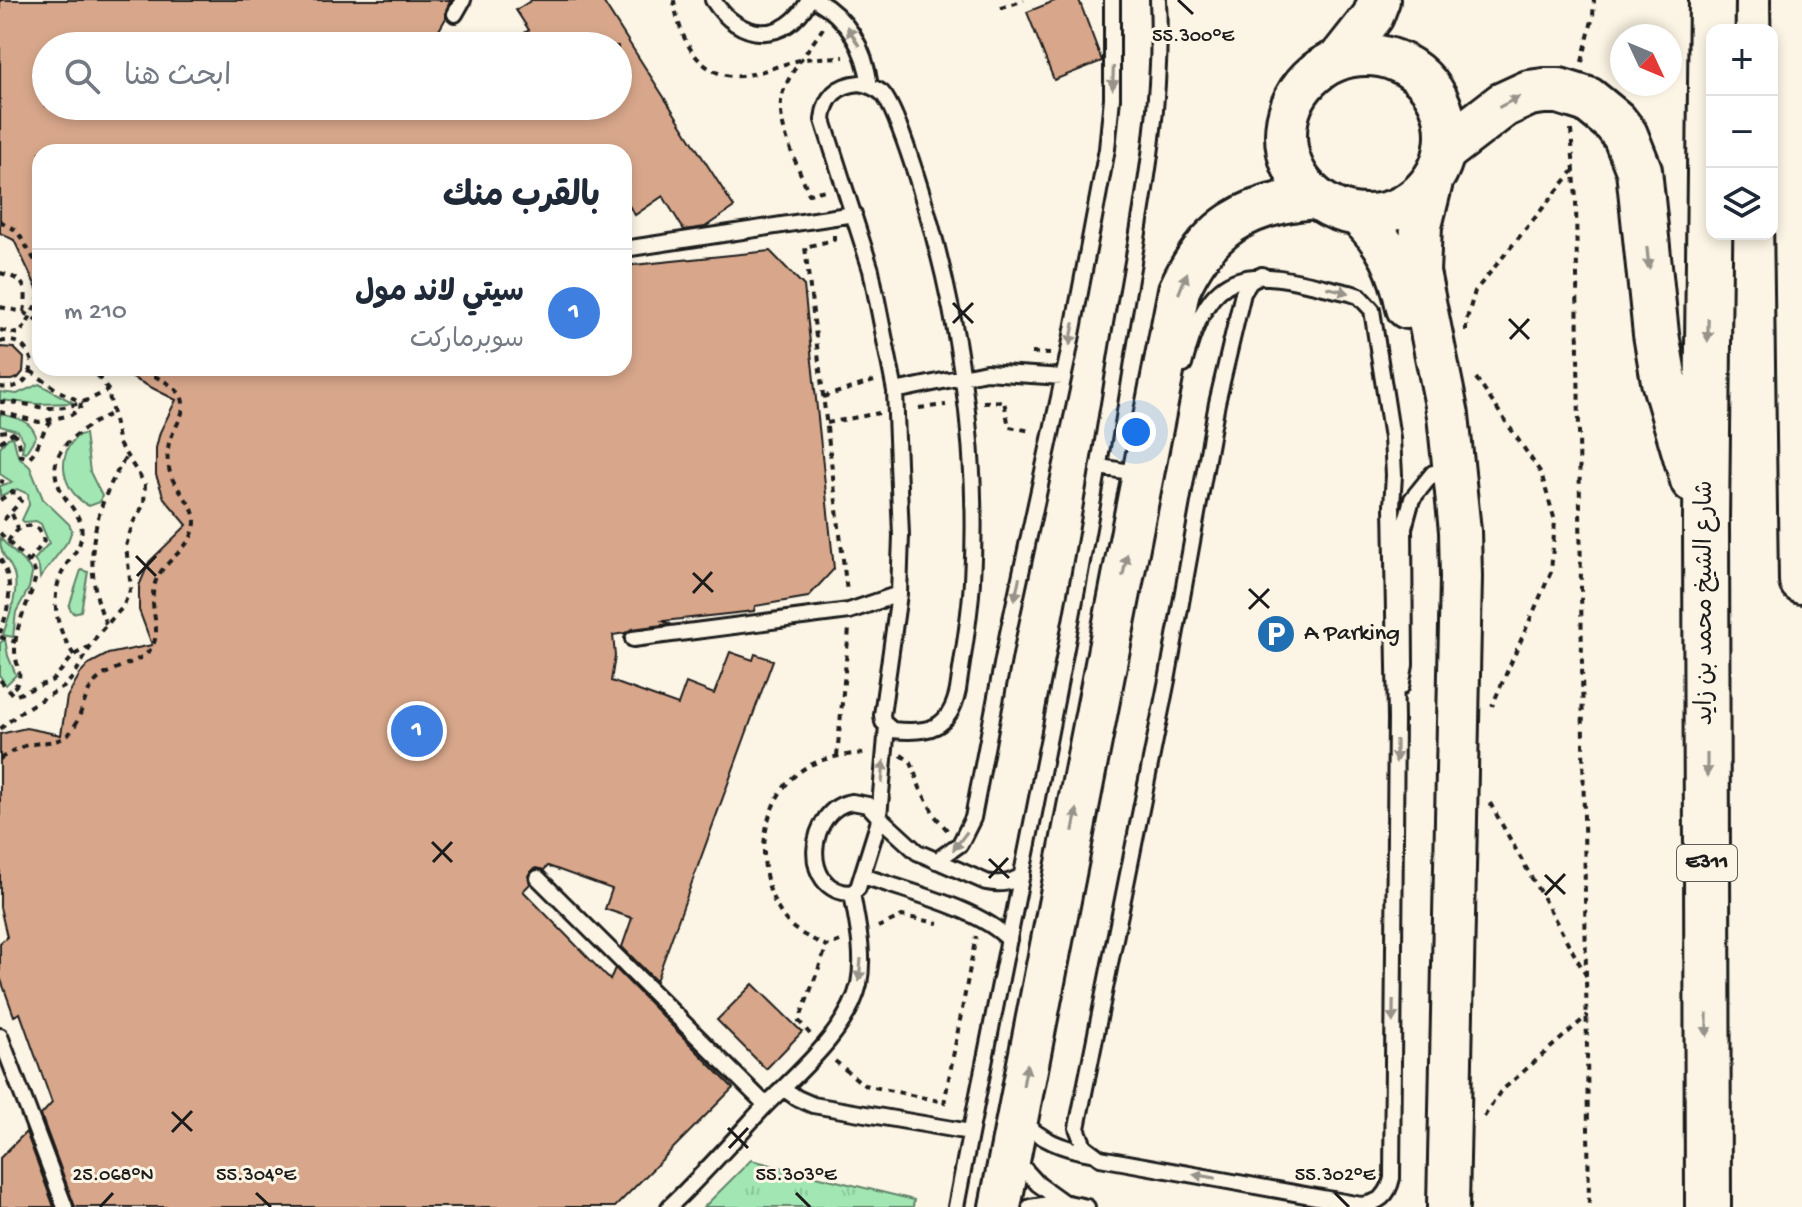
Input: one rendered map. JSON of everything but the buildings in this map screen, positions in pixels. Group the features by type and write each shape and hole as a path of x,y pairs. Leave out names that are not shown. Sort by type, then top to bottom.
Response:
{"highway":[{"name":"شارع الشيخ محمد بن زايد","path":"1708,1207 1706,519 1712,0"},
{"path":"1794,0 1802,581"},
{"path":"1439,165 1515,98 1544,91 1575,94 1588,100 1615,122 1634,153 1639,170 1662,369 1706,519"}],"street":[{"path":"1339,59 1373,16 1379,0"},
{"path":"1439,165 1417,197 1399,208 1379,214 1342,212 1315,198 1300,182 1290,163 1285,142 1293,101 1320,68 1360,54 1381,55 1419,73 1433,88 1447,127 1439,165 1421,226 1419,272 1448,415 1460,531 1448,1207"},
{"path":"1000,1207 1179,290 1198,254 1228,224 1245,214 1285,200 1315,198"},
{"path":"1358,215 1385,244 1401,282 1433,473 1440,634 1425,1207"}],"lane":[{"path":"455,14 463,0"},
{"path":"713,0 723,15 737,27 754,32 772,32 789,25 802,13 809,0"},
{"path":"816,0 834,12 857,40 870,86"},
{"path":"936,861 960,844 973,818 1107,149 1112,85 1112,0"},
{"path":"956,1207 1100,467 1155,101 1158,0"},
{"path":"852,893 863,876 879,817 887,726 882,715 899,594 901,535 895,391 871,270 823,120 829,98 837,89 848,84 870,86 881,92 887,101 933,229 949,298 971,466 972,582 955,705 947,719 937,727 898,730 887,726"},
{"path":"632,248 854,214"},
{"path":"1091,1153 1079,1138 1078,1118 1168,675 1217,403 1243,293 1250,282 1262,275"},
{"path":"1067,1205 1027,1175 1014,1134 1043,1138 1100,1158 1361,1205 1383,1198 1392,1178 1393,458 1372,310 1359,296 1350,293 1271,275 1241,279 1209,302 1191,336 1180,379"},
{"path":"895,391 961,376 1002,372 1063,377"},
{"path":"1100,467 1142,474 1158,460 1166,436"},
{"path":"1395,704 1405,665 1404,528 1412,499 1433,473"},
{"path":"633,639 849,611 899,594"},
{"path":"852,893 832,889 824,883 815,857 820,829 836,806 843,803 868,805 907,845 936,861 999,885 1022,876"},
{"path":"863,876 980,918 1000,930 1009,940"},
{"path":"538,878 766,1105"},
{"path":"669,1207 838,1028 854,1000 858,985 861,954 852,893"},
{"path":"0,1036 65,1207"},
{"path":"783,1088 813,1105 970,1132"},
{"path":"1030,1207 1087,1207"}],"path":[{"path":"674,0 685,39 693,54 710,69 739,76 803,59 864,56"},
{"path":"1001,8 1024,0"},
{"path":"1589,1207 1588,979 1571,122 1594,0"},
{"path":"834,12 782,94 781,121 809,194 828,189 832,217 834,240 805,247 849,611 837,756"},
{"path":"1466,343 1466,322 1475,291 1574,170"},
{"path":"0,221 17,231 32,256"},
{"path":"0,273 13,276 23,284 27,293 24,312"},
{"path":"0,307 24,312 32,318"},
{"path":"0,330 19,334 32,313"},
{"path":"0,342 14,341 22,345 29,352 31,371 19,386 0,387"},
{"path":"1474,374 1541,473 1555,521 1551,572 1502,688 1487,715"},
{"path":"38,376 81,403"},
{"path":"0,729 23,710 64,687 106,624 129,596 131,588 126,546 146,494 141,475 126,457 114,429 108,390 98,376"},
{"path":"0,759 24,746 63,738 76,725 86,694 95,682 117,666 145,655 154,642 156,634 151,604 155,582 191,537 195,519 189,503 173,483 167,458 169,444 182,416 182,400 173,387 154,376"},
{"path":"0,402 42,407 81,403 108,390"},
{"path":"827,423 896,410 1004,401 1009,427 1050,435"},
{"path":"0,412 39,422 76,413 81,403"},
{"path":"74,655 58,626 56,592 62,571 80,545 82,536 79,517 56,480 56,467 71,437 112,413"},
{"path":"0,432 13,433 21,442 20,455 30,457 43,429 54,419"},
{"path":"0,442 13,433"},
{"path":"106,624 92,576 93,537 104,497 126,457"},
{"path":"0,500 12,492 20,496 19,505 0,524"},
{"path":"12,514 18,528"},
{"path":"8,542 18,528 36,526 44,541 29,562"},
{"path":"0,533 29,562 36,575 18,623 15,652 20,677 9,691"},
{"path":"82,536 93,537"},
{"path":"0,559 7,570 10,592 0,635 16,642"},
{"path":"0,680 16,695 53,680 74,655 92,644"},
{"path":"1486,793 1491,808 1588,979"},
{"path":"940,1127 980,918"},
{"path":"1479,1124 1500,1092 1588,1014"}],"green space":[{"path":"39,384 74,403 38,404 0,400 0,392 17,394"},
{"path":"0,414 22,420 34,431 36,436 26,452 22,451 24,441 18,431 0,426"},
{"path":"85,434 90,472 102,496 100,502 89,506 73,492 64,472 66,452 79,435"},
{"path":"13,437 18,456 30,467 43,499 72,530 68,541 40,578 39,567 34,560 49,543 41,524 22,520 29,505 28,494 17,489 0,496 0,486 12,482 0,474 0,447"},
{"path":"0,538 29,567 32,574 29,588 16,612 13,637 3,635 16,585"},
{"path":"81,570 88,572 81,611 73,613 69,607"},
{"path":"5,639 16,675 6,685 0,676 0,643"},
{"path":"751,1160 914,1200 913,1207 704,1207"}],"place":[{"name":"A Parking","path":"1276,634"},
{"name":"سيتي لاند مول","path":"417,731"}]}
